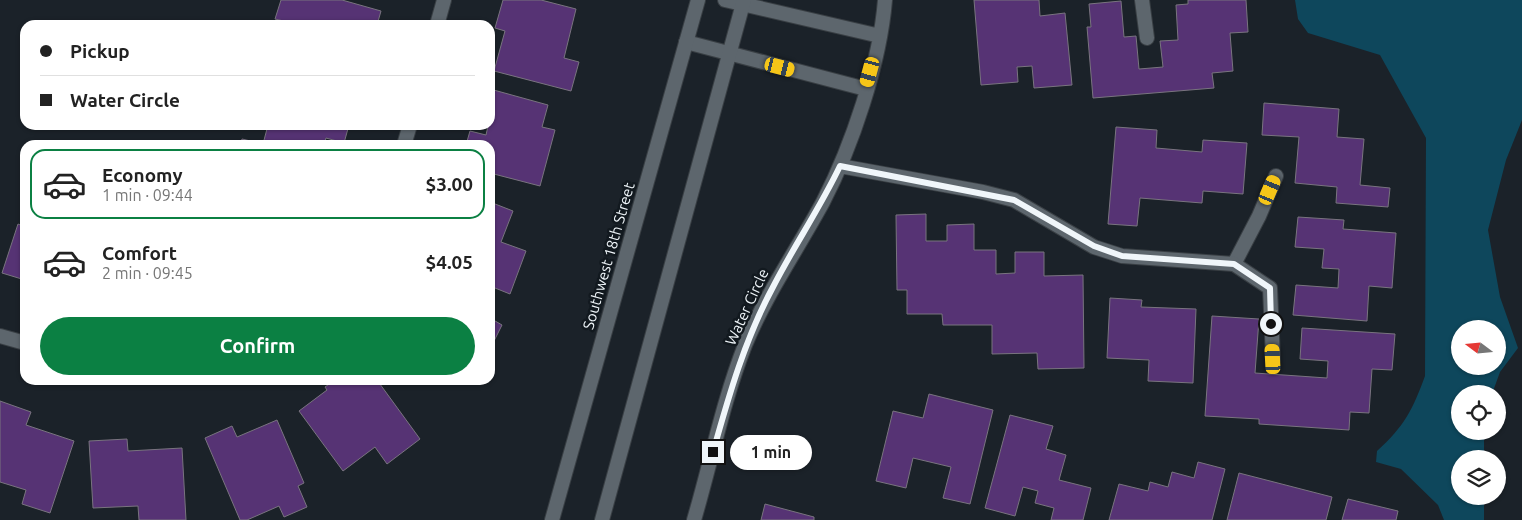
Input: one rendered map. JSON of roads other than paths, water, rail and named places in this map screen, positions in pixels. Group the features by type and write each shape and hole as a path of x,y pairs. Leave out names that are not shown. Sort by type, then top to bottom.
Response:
{"street":[{"path":"438,20 444,0"},
{"name":"Southwest 18th Street","path":"552,520 698,0"},
{"path":"725,0 743,2 880,36"},
{"name":"Water Circle","path":"694,520 745,346 773,287 823,202 840,166 858,120 880,36 885,0"},
{"path":"1142,0 1147,38"},
{"path":"602,520 743,2"},
{"path":"686,42 866,89"},
{"path":"840,166 1014,200 1094,246 1122,256 1234,264 1270,288 1273,359"},
{"path":"1234,264 1259,216 1276,176"},
{"path":"0,336 20,342"}],"water":[{"path":"1295,0 1522,0 1522,120 1506,160 1488,230 1500,297 1518,348 1506,364 1506,320 1451,320 1451,375 1499,375 1495,385 1451,385 1451,440 1484,440 1484,450 1451,450 1451,505 1484,505 1484,520 1444,520 1438,505 1401,469 1376,462 1377,451 1407,417 1425,376 1426,138 1380,55 1308,33 1298,19"}]}
